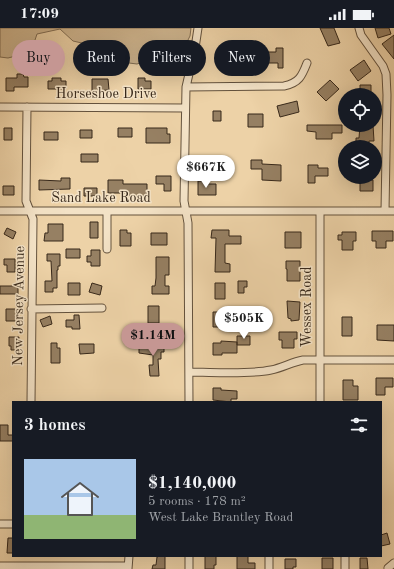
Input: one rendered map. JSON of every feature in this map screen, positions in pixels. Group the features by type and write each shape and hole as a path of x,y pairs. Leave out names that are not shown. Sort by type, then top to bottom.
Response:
{"street":[{"path":"189,401 188,223 184,201 185,108 186,87 198,28"},
{"path":"359,28 366,43 383,66 390,95 386,211"},
{"path":"186,87 284,86 298,81 303,74 307,63"},
{"name":"Horseshoe Drive","path":"0,107 185,108"},
{"path":"27,107 26,201 29,210"},
{"name":"New Jersey Avenue","path":"29,210 32,219 31,401"},
{"name":"Sand Lake Road","path":"0,211 394,211"},
{"path":"107,211 108,249"},
{"name":"Wessex Road","path":"320,211 320,401"},
{"path":"31,308 102,308"},
{"path":"189,372 256,372 271,370 304,360 394,360"},
{"path":"0,524 12,524"},
{"path":"0,566 128,568 129,557"},
{"path":"189,557 189,569"},
{"path":"269,557 269,569"},
{"path":"345,557 345,569"}],"shaded area":[{"path":"0,28 191,28 188,40 138,40 137,64 130,63 130,40 73,41 60,29 37,34 35,40 12,40 12,57 0,57"}],"building":[{"path":"320,28 334,28 340,43 328,46"},
{"path":"375,28 389,28 391,34 378,38"},
{"path":"394,35 394,59 382,44"},
{"path":"276,48 283,48 283,68 278,68 278,63 270,63 270,52 276,52"},
{"path":"364,60 371,71 358,81 350,70"},
{"path":"17,76 28,77 28,87 14,87 14,91 6,91 6,78 17,78"},
{"path":"52,78 61,78 61,81 66,81 66,89 48,89 48,81 52,81"},
{"path":"138,78 145,78 145,81 151,81 151,89 138,89"},
{"path":"92,79 108,79 109,90 92,91"},
{"path":"330,80 338,88 338,90 326,101 317,92"},
{"path":"360,85 371,85 371,88 360,88"},
{"path":"297,101 299,112 280,117 277,106"},
{"path":"213,111 221,111 221,121 213,121"},
{"path":"248,114 263,114 263,127 248,127"},
{"path":"307,125 338,125 338,132 342,133 332,133 332,139 316,139 316,132 307,131"},
{"path":"4,128 12,128 12,140 4,140"},
{"path":"118,128 132,128 132,137 118,137"},
{"path":"146,128 167,128 167,134 170,134 170,143 146,143"},
{"path":"80,130 92,130 92,138 80,138"},
{"path":"44,132 58,132 58,140 44,140"},
{"path":"359,132 373,132 374,140 356,140 356,138 359,138"},
{"path":"81,154 98,154 98,162 81,162"},
{"path":"251,160 262,160 262,164 281,165 281,181 262,180 262,169 251,169"},
{"path":"308,165 318,165 318,168 328,168 328,176 315,176 315,183 308,183"},
{"path":"156,176 171,176 171,191 164,191 164,184 156,184"},
{"path":"61,178 70,178 70,189 39,190 39,180 61,181"},
{"path":"108,180 123,180 123,184 147,184 147,196 129,196 129,193 108,193"},
{"path":"198,181 207,181 207,184 216,184 216,195 198,195"},
{"path":"360,184 373,184 373,191 360,191"},
{"path":"3,186 14,186 14,195 3,195"},
{"path":"84,188 97,188 97,196 84,196"},
{"path":"90,222 98,222 98,238 90,238"},
{"path":"48,224 63,224 63,241 44,241 45,233 48,233"},
{"path":"7,228 16,232 13,239 4,234"},
{"path":"120,230 127,230 127,233 131,233 131,246 120,246"},
{"path":"212,230 229,230 229,236 241,236 241,244 225,244 225,263 230,264 230,272 215,272 216,238 211,238"},
{"path":"372,231 393,231 393,241 386,241 386,248 376,248 376,241 372,241"},
{"path":"285,232 301,232 301,248 285,248"},
{"path":"342,232 356,232 356,241 353,241 353,250 342,250 342,240 338,240 338,235 342,235"},
{"path":"151,233 167,233 167,245 151,245"},
{"path":"66,249 80,249 80,258 66,258"},
{"path":"91,250 100,250 100,266 91,266 91,262 87,262 87,256 91,256"},
{"path":"47,254 60,254 60,266 58,266 57,270 57,288 53,288 53,292 45,292 45,281 52,281 51,261 47,261"},
{"path":"156,257 169,257 169,275 165,275 165,286 169,286 169,294 152,294 152,286 155,286 156,278"},
{"path":"4,259 15,259 15,272 7,272 7,265 4,265"},
{"path":"286,261 300,261 300,281 287,281"},
{"path":"238,281 247,281 247,287 244,287 244,293 238,293"},
{"path":"68,283 80,283 80,295 68,295"},
{"path":"92,283 102,286 100,295 89,292"},
{"path":"215,283 225,283 225,299 215,299"},
{"path":"0,286 18,286 18,294 0,294"},
{"path":"287,301 300,302 299,320 291,321 291,319 288,318"},
{"path":"148,306 159,306 159,323 148,323"},
{"path":"246,307 253,307 253,312 247,313"},
{"path":"6,309 18,309 18,321 6,321"},
{"path":"213,312 229,312 229,327 213,327"},
{"path":"74,315 79,315 80,329 66,327 66,320 74,320"},
{"path":"50,316 52,324 43,327 40,320"},
{"path":"342,317 352,317 352,336 342,336"},
{"path":"377,325 394,325 394,341 377,340"},
{"path":"279,332 297,332 297,339 294,339 294,348 282,348 282,340 279,340"},
{"path":"237,336 250,336 250,345 237,345"},
{"path":"9,337 19,337 18,350 11,350 11,346 9,346"},
{"path":"221,341 237,342 237,353 222,353 222,355 213,355 213,343 221,343"},
{"path":"51,343 57,343 57,348 60,348 60,363 51,363"},
{"path":"79,344 94,344 94,353 80,354"},
{"path":"139,344 144,344 144,346 164,347 164,352 161,352 161,359 158,359 159,376 150,376 149,365 153,365 153,355 139,353"},
{"path":"376,378 393,378 393,387 385,387 385,395 376,395"},
{"path":"343,380 353,380 353,386 358,386 358,400 343,400"},
{"path":"213,388 237,391 237,399 231,399 231,401 213,400"},
{"path":"0,425 8,425 8,435 12,435 12,441 0,441"},
{"path":"387,533 390,544 382,546 382,535"},
{"path":"8,538 12,538 12,553 7,553"},
{"path":"157,557 165,557 165,569 152,569 153,565 156,565"},
{"path":"205,557 216,557 216,565 214,565 214,569 205,569"},
{"path":"237,557 248,557 248,563 255,563 255,569 237,569"},
{"path":"322,558 333,558 333,569 322,569"},
{"path":"360,558 367,558 368,569 360,569"},
{"path":"285,559 296,559 296,567 293,567 293,569 285,569"}]}
